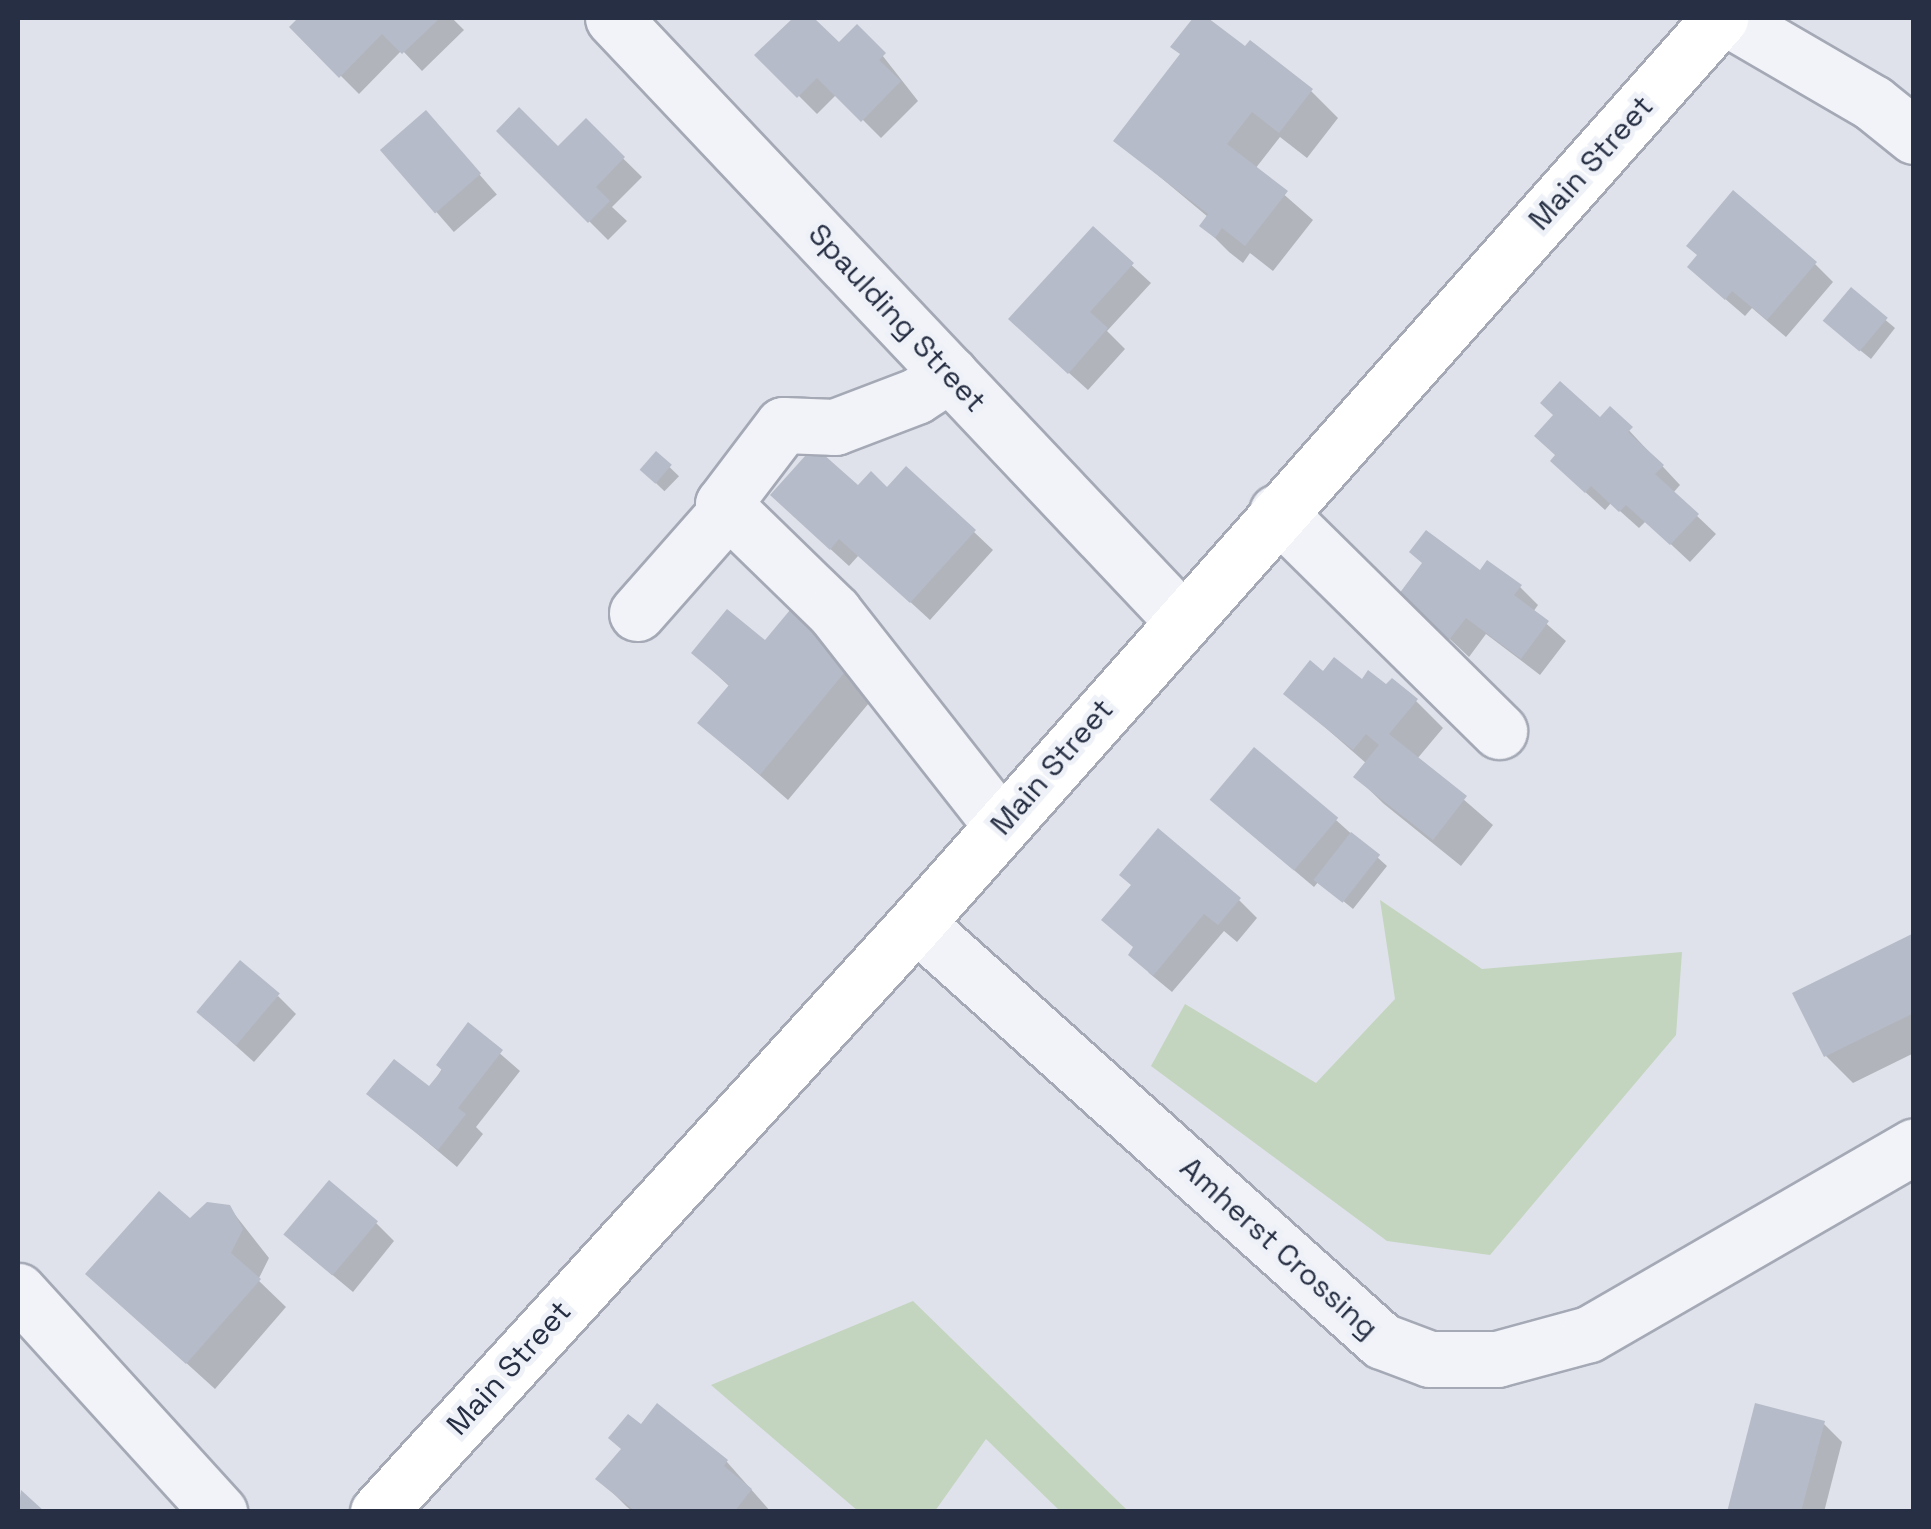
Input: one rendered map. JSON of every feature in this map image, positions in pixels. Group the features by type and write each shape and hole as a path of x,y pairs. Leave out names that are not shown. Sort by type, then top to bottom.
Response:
{"main road":[{"name":"Main Street","path":"378,1512 916,923 1180,618 1724,18"}],"street":[{"name":"Spaulding Street","path":"613,18 1180,618"},
{"path":"1724,18 1873,103 1914,136"},
{"path":"637,614 726,512 728,490 783,425 835,428 916,396 950,374"},
{"path":"726,512 834,612 1001,825"},
{"path":"1278,512 1499,732"},
{"name":"Amherst Crossing","path":"916,923 1382,1340 1430,1359 1498,1360 1589,1334 1914,1146"},
{"path":"18,1291 219,1512"}],"green space":[{"path":"1380,900 1482,969 1682,952 1676,1035 1490,1255 1387,1241 1151,1066 1185,1004 1316,1083 1395,999"},
{"path":"913,1301 1128,1511 1060,1511 986,1439 935,1511 858,1511 711,1385"}],"building":[{"path":"298,18 440,18 402,54 382,34 339,78 289,27"},
{"path":"793,18 814,18 839,42 857,24 886,53 879,60 901,81 861,122 817,78 797,98 754,55"},
{"path":"1193,18 1208,18 1245,46 1250,40 1313,89 1279,133 1252,112 1227,144 1288,191 1245,246 1222,228 1215,238 1199,226 1208,214 1113,141 1180,54 1170,47"},
{"path":"519,107 558,146 586,118 625,157 596,187 610,201 588,223 496,131"},
{"path":"426,110 481,173 435,213 380,150"},
{"path":"1733,190 1817,262 1767,320 1732,291 1725,300 1687,267 1697,255 1686,246"},
{"path":"1093,226 1134,263 1090,312 1108,328 1068,374 1008,319"},
{"path":"1851,287 1888,318 1859,352 1823,321"},
{"path":"1560,381 1600,417 1610,406 1633,427 1628,432 1664,465 1655,474 1699,514 1670,545 1626,505 1619,512 1591,486 1585,493 1550,461 1555,455 1534,436 1553,415 1540,403"},
{"path":"814,446 858,485 871,471 887,487 906,466 976,530 910,603 839,539 830,550 770,495"},
{"path":"656,451 672,465 655,484 640,470"},
{"path":"1426,530 1480,570 1487,560 1522,585 1514,595 1549,621 1521,659 1466,618 1449,640 1399,594 1422,563 1409,552"},
{"path":"795,604 858,656 760,775 697,723 729,685 691,653 727,609 765,640"},
{"path":"1334,657 1362,679 1368,670 1386,684 1392,678 1418,699 1389,734 1467,796 1433,840 1353,777 1379,745 1366,734 1353,750 1283,694 1310,660 1323,671"},
{"path":"1254,747 1338,818 1294,871 1210,800"},
{"path":"1158,828 1241,898 1218,925 1204,914 1153,976 1128,955 1133,947 1101,920 1131,885 1119,875"},
{"path":"1351,832 1380,855 1343,903 1313,880"},
{"path":"1914,933 1914,1013 1824,1057 1792,993"},
{"path":"240,960 280,993 236,1046 196,1012"},
{"path":"468,1022 503,1050 458,1108 466,1114 438,1150 366,1094 394,1059 429,1086 442,1070 436,1065"},
{"path":"329,1180 378,1221 332,1276 283,1234"},
{"path":"159,1191 190,1218 207,1202 230,1205 243,1229 231,1253 261,1279 186,1364 85,1274"},
{"path":"657,1403 728,1460 724,1466 752,1489 734,1512 636,1512 595,1479 621,1449 608,1438 628,1414 641,1424"},
{"path":"1755,1403 1825,1421 1801,1512 1727,1512"},
{"path":"21,1490 45,1512 18,1512"}]}
